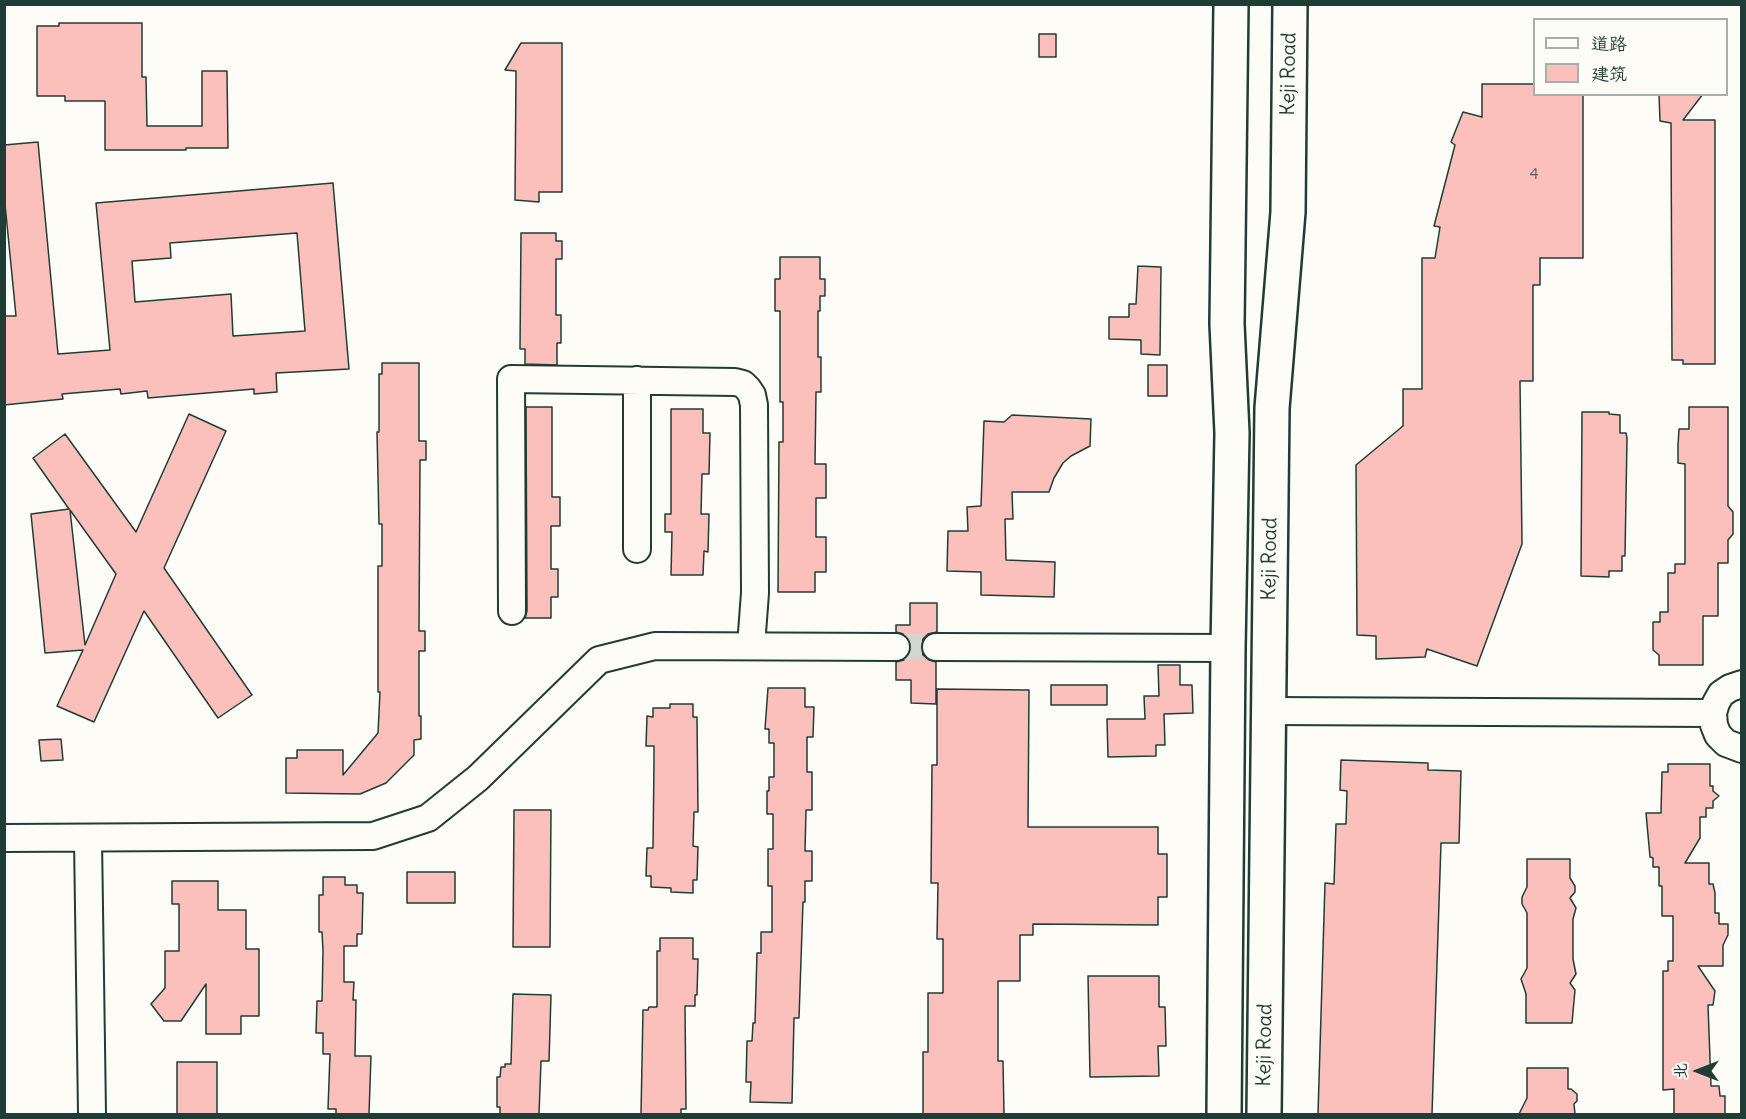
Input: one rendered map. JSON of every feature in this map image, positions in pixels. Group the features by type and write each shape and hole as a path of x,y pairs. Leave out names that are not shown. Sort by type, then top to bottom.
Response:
{"main road":[{"name":"Keji Road","path":"1224,1114 1232,433 1227,324 1231,4"},
{"name":"Keji Road","path":"1264,1114 1272,408 1288,212 1290,4"}],"street":[{"path":"512,610 511,379 735,382 743,384 752,395 754,405 754,593 751,646"},
{"path":"637,380 637,549"},
{"path":"4,838 373,836 428,818 478,778 599,660 655,646 896,647"},
{"path":"936,647 1228,648"},
{"path":"1742,684 1722,694 1713,713 1718,735 1726,743 1742,748"},
{"path":"1268,711 1713,713"},
{"path":"88,839 92,1114"}],"building":[{"path":"59,23 142,23 142,77 146,77 147,126 202,126 202,71 227,71 228,148 105,150 105,101 65,101 65,96 37,96 37,26 59,26"},
{"path":"1039,34 1056,34 1056,57 1039,57"},
{"path":"521,43 562,43 562,192 539,192 539,202 515,200 516,71 505,70"},
{"path":"1482,84 1533,84 1533,96 1583,96 1583,258 1540,258 1540,285 1533,285 1533,381 1520,381 1522,544 1477,666 1427,649 1425,657 1376,659 1376,636 1357,635 1356,465 1403,426 1403,389 1422,389 1422,258 1435,258 1440,227 1434,226 1455,145 1451,142 1463,112 1482,117"},
{"path":"1659,96 1701,96 1683,120 1715,120 1715,364 1683,364 1683,360 1672,360 1671,123 1660,121"},
{"path":"38,142 58,354 110,350 96,203 333,183 349,369 276,373 277,392 254,394 254,389 148,398 147,391 121,394 120,389 62,394 63,399 4,405 4,316 16,316 4,194 4,145","holes":["297,233 305,331 233,336 231,294 135,302 132,261 171,258 170,243"]},
{"path":"521,233 556,233 556,241 562,241 562,259 556,259 556,315 561,315 561,343 557,343 557,365 525,364 525,349 520,349"},
{"path":"780,257 820,257 820,279 825,279 825,296 820,296 820,311 818,311 821,392 816,392 815,464 826,464 826,498 816,498 816,537 826,537 826,572 815,572 815,592 778,592 779,442 783,442 783,402 780,402 780,311 775,311 775,279 780,279"},
{"path":"1138,266 1161,267 1160,355 1141,354 1141,340 1109,339 1109,317 1129,317 1129,304 1136,304"},
{"path":"382,363 419,363 419,441 426,441 426,460 420,460 419,631 425,631 425,651 419,651 421,739 414,740 414,755 386,783 360,794 286,793 286,758 297,758 297,750 343,750 343,775 378,733 380,692 378,692 378,566 382,566 382,524 379,524 377,432 379,432 379,374 382,374"},
{"path":"1148,365 1167,365 1167,396 1148,396"},
{"path":"526,407 552,407 552,497 560,497 560,526 551,526 551,569 558,569 558,597 551,597 551,618 525,618 527,611"},
{"path":"1689,407 1728,407 1728,506 1733,512 1733,534 1728,540 1728,563 1718,563 1718,616 1703,616 1703,665 1659,665 1659,655 1653,650 1653,622 1660,622 1660,612 1668,612 1668,573 1675,573 1675,564 1685,564 1685,464 1678,463 1678,445 1679,429 1689,429"},
{"path":"671,409 703,409 703,433 710,433 709,474 702,474 701,514 709,514 708,552 704,551 703,575 671,575 672,532 665,532 665,514 671,514"},
{"path":"1582,412 1609,412 1609,414 1620,415 1620,433 1626,433 1627,438 1625,556 1622,556 1622,571 1609,571 1609,577 1581,576"},
{"path":"189,414 226,431 164,568 252,695 218,718 144,611 94,722 57,706 83,650 45,653 31,514 69,509 33,458 65,434 136,532","holes":["70,510 116,574 85,645"]},
{"path":"1012,415 1091,419 1090,446 1063,463 1049,492 1012,492 1013,519 1005,519 1006,560 1055,562 1054,597 981,595 981,572 947,571 948,531 968,531 967,507 981,506 984,421 1004,422"},
{"path":"910,603 937,603 937,632 928,634 921,646 923,655 936,662 936,704 911,703 911,680 896,680 896,662 904,660 911,648 909,639 896,632 896,625 910,625"},
{"path":"1158,665 1180,665 1180,685 1192,685 1193,713 1164,714 1165,745 1156,745 1156,756 1108,757 1107,719 1145,719 1144,696 1159,696"},
{"path":"1051,685 1107,685 1107,705 1051,705"},
{"path":"768,688 805,688 805,707 814,707 813,737 807,737 807,772 812,772 812,810 806,810 805,851 812,851 812,881 805,881 805,902 803,902 799,1018 794,1018 792,1103 750,1102 751,1082 746,1082 747,1041 752,1041 753,1023 755,1023 757,953 761,953 761,932 772,932 772,886 768,886 768,849 773,849 773,814 767,814 767,791 769,791 769,777 774,777 774,743 769,743 769,729 765,729"},
{"path":"937,689 1029,690 1028,827 1158,827 1158,854 1167,854 1167,897 1158,897 1158,925 1033,924 1033,935 1020,935 1020,981 998,981 998,1061 1003,1061 1004,1114 923,1114 923,1052 928,1052 928,993 943,993 943,939 937,939 938,883 931,883 932,765 937,765"},
{"path":"670,704 693,704 693,717 697,717 698,812 694,812 693,846 698,847 697,880 693,880 693,893 671,892 671,888 651,887 651,876 646,876 647,848 653,848 654,761 654,746 646,746 647,716 653,717 653,708 670,708"},
{"path":"61,739 63,760 41,761 39,740"},
{"path":"1341,760 1428,763 1428,770 1461,771 1459,843 1441,843 1432,1114 1318,1114 1325,883 1334,884 1336,824 1346,824 1347,791 1340,790"},
{"path":"1668,764 1710,764 1710,786 1713,786 1713,791 1719,796 1713,801 1713,808 1706,808 1706,817 1700,817 1700,838 1685,863 1709,863 1709,884 1713,884 1715,893 1715,913 1719,913 1719,924 1728,924 1728,935 1723,945 1723,966 1698,966 1715,991 1713,1005 1708,1005 1711,1086 1719,1086 1720,1096 1725,1096 1725,1114 1674,1114 1674,1089 1663,1090 1663,971 1668,971 1668,961 1673,961 1673,916 1662,916 1662,886 1659,886 1659,867 1653,867 1653,858 1650,857 1646,813 1661,813 1662,772 1668,772"},
{"path":"514,810 551,810 550,947 513,947"},
{"path":"1527,859 1570,859 1570,878 1575,886 1575,892 1570,898 1576,908 1573,919 1573,959 1576,974 1570,983 1575,990 1572,1023 1526,1023 1526,994 1521,979 1527,968 1527,913 1522,904 1522,897 1527,887"},
{"path":"407,872 455,872 455,903 407,903"},
{"path":"323,877 345,877 345,885 357,885 357,893 363,893 362,934 357,934 357,946 344,946 344,982 354,982 355,1056 371,1056 369,1114 336,1114 336,1109 328,1109 330,1054 323,1054 323,1033 316,1033 317,1001 322,1001 323,951 322,932 319,932 319,895 323,895"},
{"path":"172,881 218,881 218,910 246,910 246,949 259,949 259,1016 241,1016 241,1034 206,1034 206,984 181,1021 164,1021 151,1004 165,988 165,951 179,951 179,904 172,904"},
{"path":"660,938 693,938 693,959 698,959 695,1006 685,1006 686,1109 681,1109 681,1114 641,1114 643,1010 657,1007 657,951 660,951"},
{"path":"1088,976 1159,976 1159,1007 1165,1007 1166,1046 1158,1046 1159,1076 1090,1077"},
{"path":"513,994 551,995 549,1061 541,1061 539,1114 500,1114 500,1107 497,1107 497,1077 500,1077 501,1067 511,1064"},
{"path":"177,1062 217,1062 217,1114 177,1114"},
{"path":"1527,1068 1568,1068 1568,1089 1577,1094 1577,1101 1574,1104 1575,1114 1519,1114 1527,1098"}],"tunnel":[{"path":"896,647 936,647"}]}
